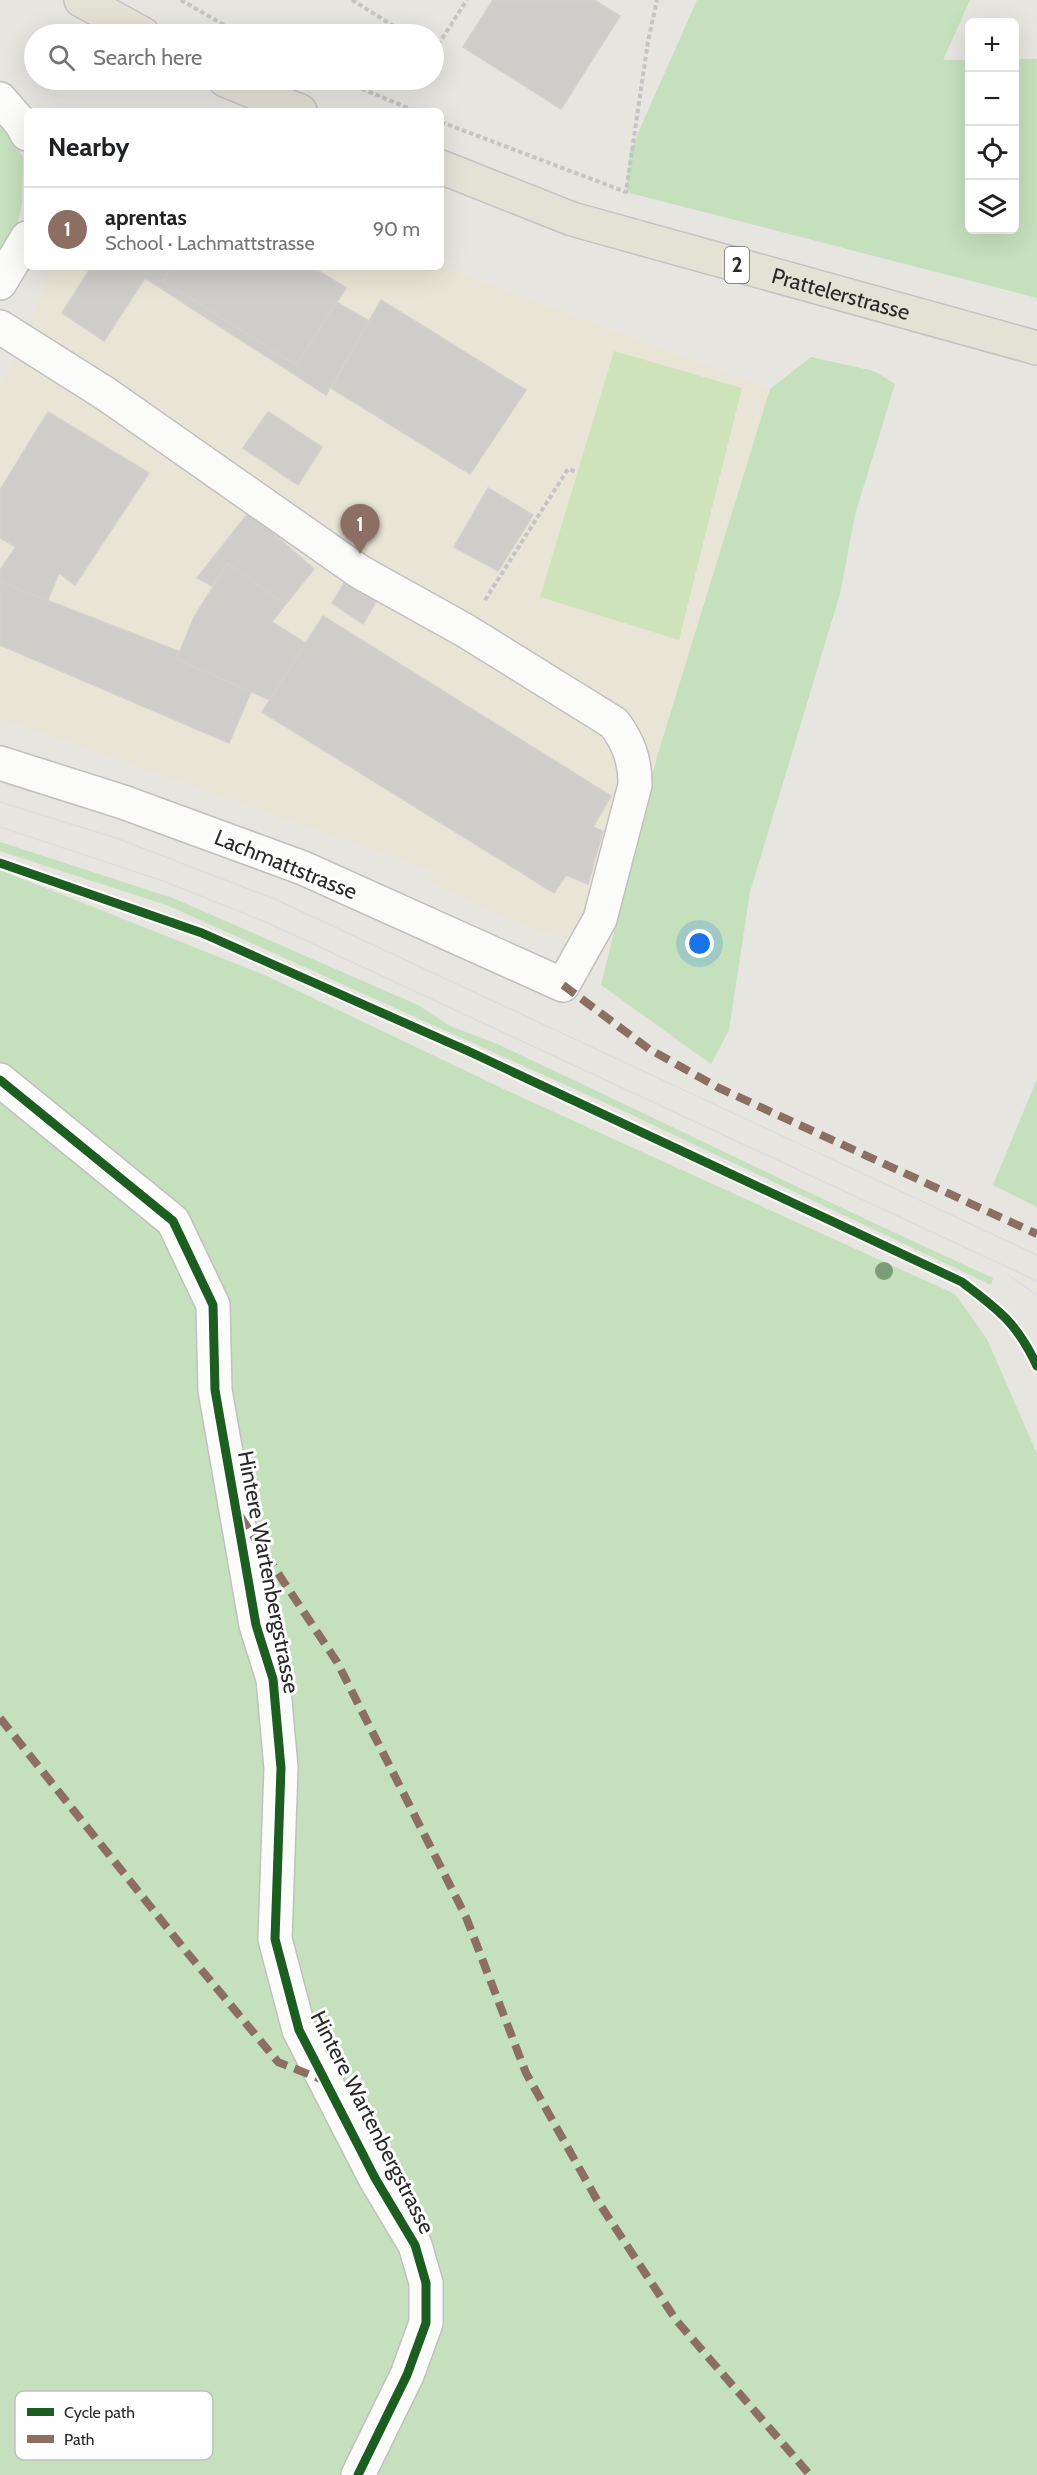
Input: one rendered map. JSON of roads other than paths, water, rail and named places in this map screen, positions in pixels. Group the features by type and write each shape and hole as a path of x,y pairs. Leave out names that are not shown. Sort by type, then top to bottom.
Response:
{"main road":[{"path":"81,0 125,24"},
{"path":"249,90 293,108"},
{"name":"Prattelerstrasse","path":"444,168 572,219 1037,348"}],"street":[{"path":"0,99 24,128"},
{"path":"0,282 24,243"},
{"name":"Lachmattstrasse","path":"0,327 106,394 360,572 466,631 614,723 627,740 635,766 635,785 600,919 563,985 303,868 123,802 0,763"},
{"name":"Hintere Wartenbergstrasse","path":"0,1080 173,1221 213,1305 215,1390 256,1624 273,1679 281,1768 275,1939 299,2030 375,2178 415,2246 426,2283 426,2323 407,2375 358,2475"}],"tram line":[{"path":"0,802 116,838 277,900 1037,1255"},
{"path":"0,827 166,882 266,922 1037,1281"},
{"path":"1008,1275 1037,1295"}],"place":[{"name":"aprentas","path":"360,554"}]}
